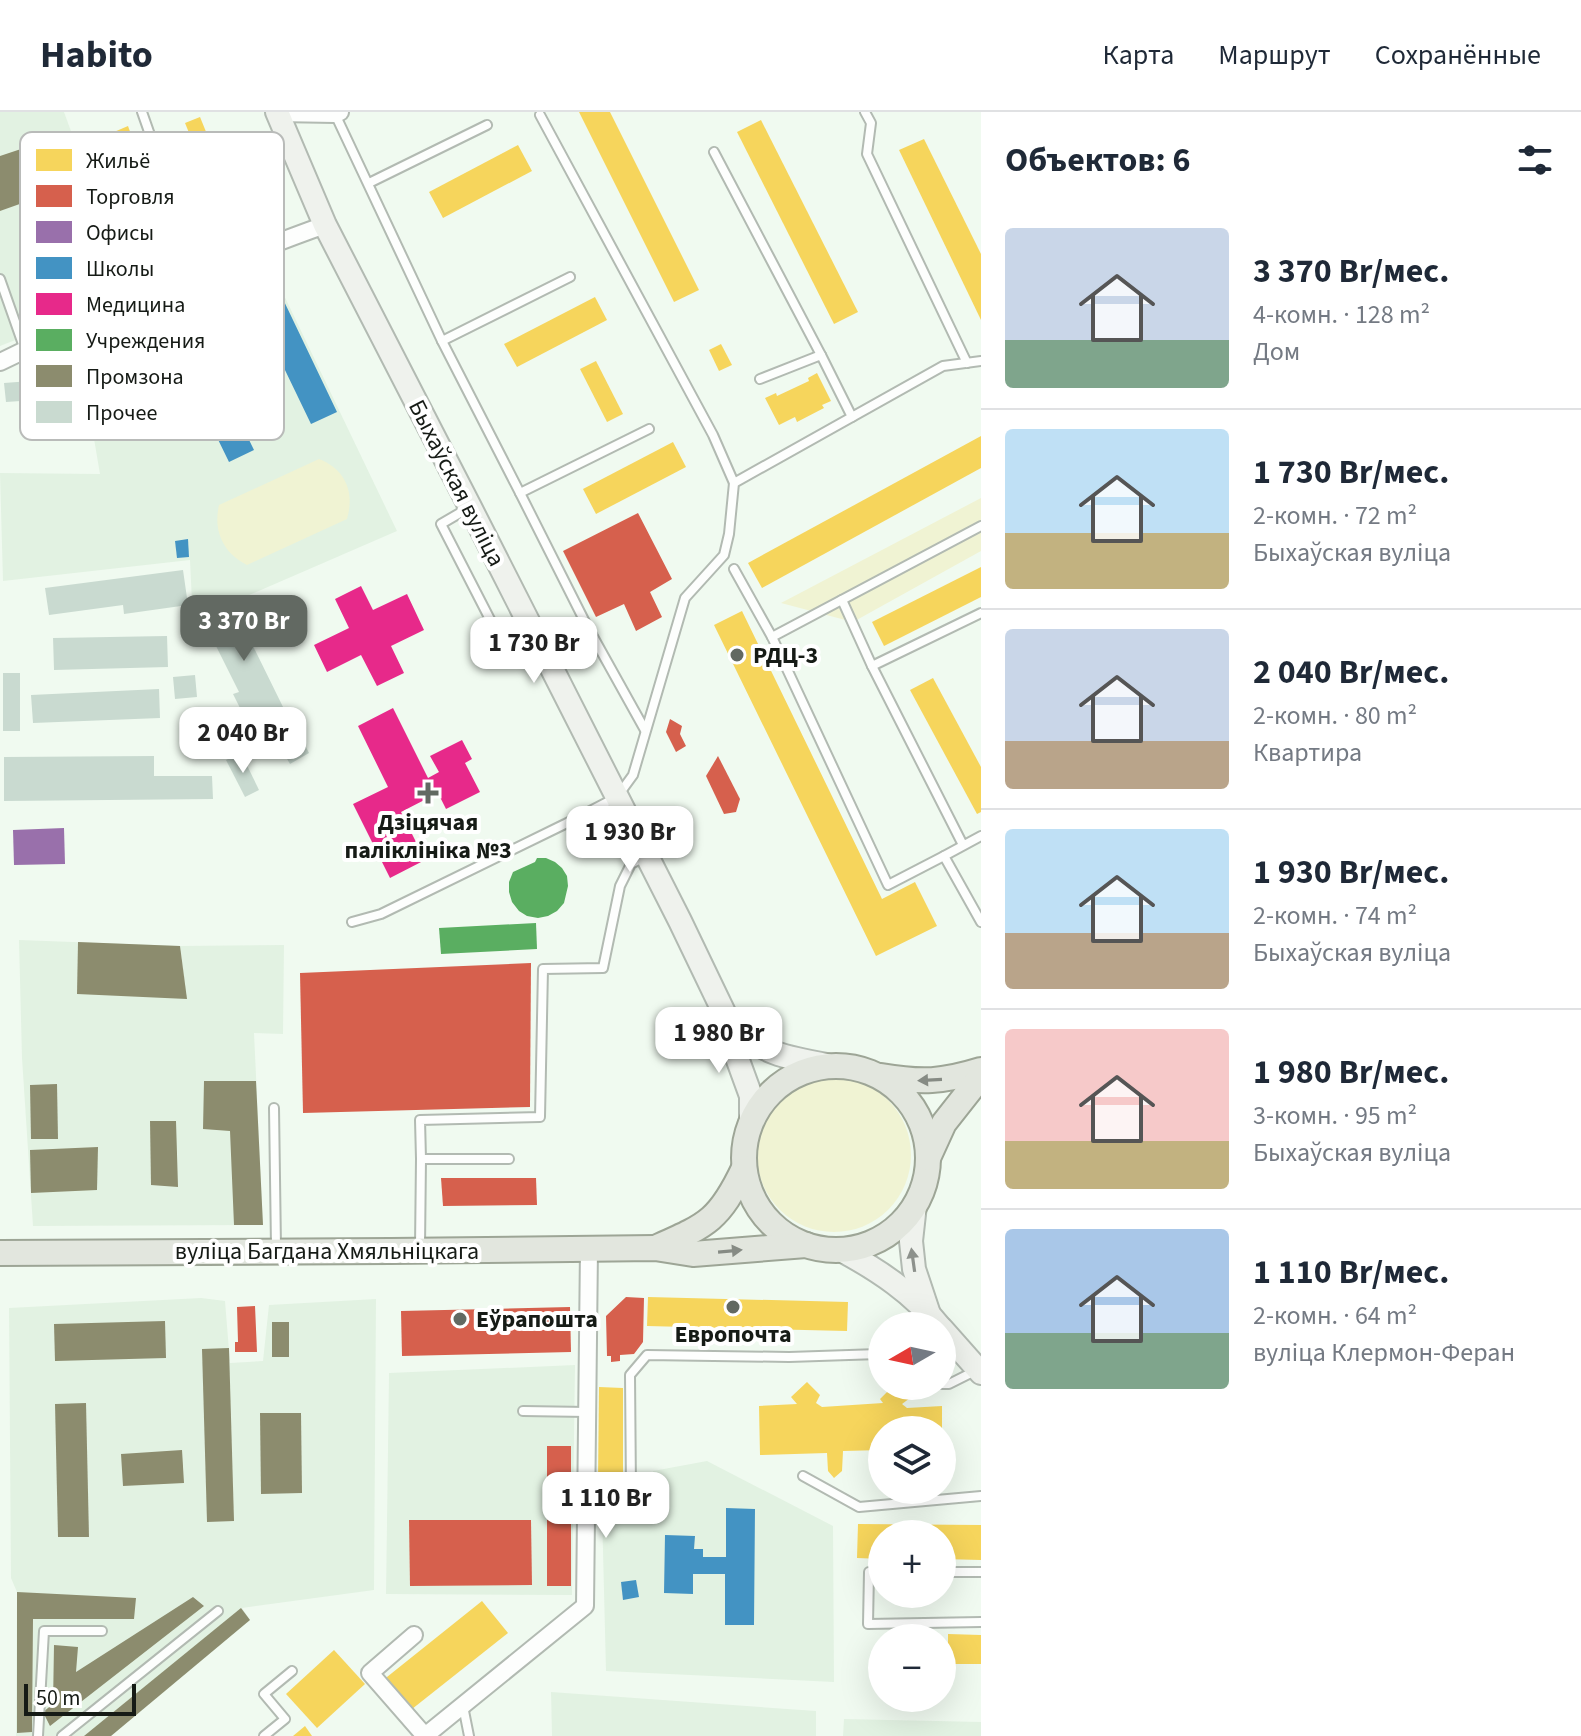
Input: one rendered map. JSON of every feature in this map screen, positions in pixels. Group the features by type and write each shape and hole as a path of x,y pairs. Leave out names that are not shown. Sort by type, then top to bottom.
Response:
{"main road":[{"name":"Быхаўская вуліца","path":"277,112 325,225 729,1023 732,1044 751,1096 751,1122"},
{"name":"Быхаўская вуліца","path":"729,1023 746,1039 780,1056 827,1065"},
{"path":"878,1076 905,1096 922,1125 928,1158 925,1182 915,1205 896,1228 871,1243 841,1250 806,1245 776,1228 755,1201 744,1168 744,1145 751,1122 769,1094 795,1074 827,1065 854,1067 878,1076 911,1081 950,1079 981,1073"},
{"path":"928,1158 944,1123 981,1073"},
{"name":"вуліца Багдана Хмяльніцкага","path":"655,1248 709,1222 725,1205 744,1168"},
{"path":"915,1205 911,1241 914,1269 932,1312"},
{"name":"вуліца Багдана Хмяльніцкага","path":"0,1253 655,1248 693,1254 806,1245"},
{"path":"841,1250 879,1271 925,1312"},
{"path":"956,1345 979,1371"}],"street":[{"path":"277,112 338,113"},
{"path":"284,241 325,225"},
{"path":"0,362 20,352"},
{"path":"414,1635 370,1673 425,1736 585,1606 589,1249"}],"lane":[{"path":"142,112 149,132"},
{"path":"865,112 871,123 867,154 967,363"},
{"path":"338,113 442,341 586,624 645,730"},
{"path":"352,922 381,914 617,797 633,775 685,598 724,555 729,534 734,483 713,435 540,115"},
{"path":"369,183 487,125"},
{"path":"714,152 852,417"},
{"path":"442,341 570,277"},
{"path":"0,279 20,336"},
{"path":"760,379 821,355"},
{"path":"734,483 943,366 981,361"},
{"path":"520,493 649,429"},
{"path":"470,507 441,524 497,633 526,619"},
{"path":"772,637 981,526"},
{"path":"734,569 772,637 888,885 981,836"},
{"path":"842,600 963,845"},
{"path":"872,666 981,613"},
{"path":"420,1251 420,1120 540,1117 543,969 603,968 620,886 631,864 646,855"},
{"path":"944,856 981,922"},
{"path":"274,1108 276,1252"},
{"path":"421,1159 509,1159"},
{"path":"587,1491 631,1490 630,1375 647,1355 789,1357 868,1354"},
{"path":"956,1381 979,1371"},
{"path":"523,1411 588,1412"},
{"path":"803,1476 859,1507 981,1496"},
{"path":"956,1572 981,1572"},
{"path":"868,1608 868,1624 981,1622"},
{"path":"62,1736 218,1611"},
{"path":"38,1736 44,1631 102,1631"},
{"path":"264,1736 285,1719 264,1694 292,1671"},
{"path":"463,1706 469,1736"}],"shaded area":[{"path":"0,112 64,112 71,132 20,132 20,338 0,346"},
{"path":"284,295 397,531 240,599 193,623 190,560 3,581 0,473 100,474 94,440 284,440"},
{"path":"319,459 335,469 346,483 350,500 347,519 247,565 239,560 226,548 219,532 219,505"},
{"path":"981,498 981,551 853,622 781,603"},
{"path":"19,940 180,946 284,945 283,1034 254,1033 263,1225 33,1226 22,1058"},
{"path":"834,1078 864,1084 889,1100 905,1125 911,1155 905,1185 889,1210 864,1226 834,1232 804,1226 779,1210 763,1185 757,1155 763,1125 779,1100 804,1084"},
{"path":"201,1298 225,1301 230,1363 263,1361 269,1305 376,1299 374,1590 242,1608 250,1620 111,1736 16,1736 17,1592 11,1578 9,1308"},
{"path":"575,1365 572,1595 386,1594 389,1373"},
{"path":"707,1461 833,1526 834,1682 606,1671 602,1511 649,1507 653,1471"},
{"path":"551,1692 816,1711 816,1736 552,1736"},
{"path":"844,1719 981,1722 981,1736 843,1736"}],"building: Жильё":[{"path":"579,112 610,112 699,290 674,302"},
{"path":"200,117 206,132 189,132 185,123"},
{"path":"761,120 858,312 834,324 737,132"},
{"path":"128,126 130,132 114,132"},
{"path":"924,139 981,254 981,320 899,150"},
{"path":"518,145 532,171 443,218 429,192"},
{"path":"595,297 607,320 517,367 504,344"},
{"path":"721,344 732,365 719,371 709,350"},
{"path":"596,361 623,414 607,422 580,369"},
{"path":"817,373 831,401 797,422 795,417 779,425 765,398 776,393 777,396 809,381 808,378"},
{"path":"981,436 981,468 762,588 748,563"},
{"path":"673,442 686,467 596,514 583,489"},
{"path":"981,567 981,597 884,646 872,622"},
{"path":"742,611 882,899 915,882 937,926 876,956 714,625"},
{"path":"933,678 981,767 981,812 977,814 910,690"},
{"path":"648,1297 848,1302 847,1331 647,1326"},
{"path":"807,1382 820,1395 816,1403 822,1407 907,1400 902,1404 907,1408 942,1406 942,1416 868,1416 868,1450 843,1451 842,1471 834,1478 828,1471 827,1453 760,1455 759,1406 797,1404 791,1397"},
{"path":"599,1387 623,1388 623,1481 598,1481"},
{"path":"858,1524 868,1524 868,1558 857,1558"},
{"path":"956,1525 981,1525 981,1560 956,1559"},
{"path":"482,1601 508,1633 407,1713 382,1681"},
{"path":"956,1634 981,1635 981,1664 956,1664"},
{"path":"334,1650 365,1684 317,1728 286,1694"},
{"path":"305,1726 312,1736 293,1736"}],"building: Торговля":[{"path":"638,513 672,579 650,592 662,617 636,631 624,604 596,617 563,551"},
{"path":"670,719 682,726 680,734 686,746 676,752 666,732"},
{"path":"718,756 740,799 736,812 724,814 706,776"},
{"path":"531,963 530,1107 303,1113 300,973"},
{"path":"441,1178 536,1178 537,1205 443,1206"},
{"path":"626,1297 644,1298 643,1342 634,1354 620,1355 620,1361 611,1362 611,1356 607,1356 606,1316"},
{"path":"255,1306 257,1352 235,1352 235,1342 238,1342 237,1307"},
{"path":"570,1307 571,1352 402,1356 401,1311"},
{"path":"547,1446 571,1446 571,1586 547,1586"},
{"path":"409,1520 531,1520 532,1585 410,1586"}],"building: Офисы":[{"path":"64,828 65,864 14,865 13,830"}],"building: Школы":[{"path":"284,301 337,412 311,424 284,368"},
{"path":"218,440 249,440 254,450 229,462"},
{"path":"188,539 189,557 177,558 175,541"},
{"path":"726,1508 755,1509 754,1625 725,1625 725,1574 693,1574 693,1594 664,1593 665,1535 695,1536 694,1549 703,1549 703,1557 726,1557"},
{"path":"636,1580 639,1597 623,1600 621,1582"}],"building: Медицина":[{"path":"361,586 373,610 407,594 424,630 391,646 404,673 377,686 361,655 327,672 314,645 349,628 335,599"},
{"name":"Дзіцячая паліклініка №3","path":"393,708 428,778 439,772 430,756 462,740 472,759 465,763 480,792 446,809 438,793 401,812 425,860 390,878 353,804 388,787 358,726"}],"building: Учреждения":[{"path":"537,858 546,858 562,868 568,886 564,903 557,911 538,918 519,911 509,892 513,872 535,862"},
{"path":"536,923 537,949 441,954 439,928"}],"building: Промзона":[{"path":"20,149 20,204 0,211 0,156"},
{"path":"78,942 180,946 187,999 77,994"},
{"path":"204,1081 256,1081 263,1225 234,1225 230,1131 203,1129"},
{"path":"57,1084 58,1139 31,1139 30,1085"},
{"path":"150,1121 176,1121 178,1187 151,1185"},
{"path":"98,1147 97,1190 31,1193 30,1150"},
{"path":"165,1321 166,1358 55,1361 54,1324"},
{"path":"272,1322 289,1322 289,1357 272,1357"},
{"path":"229,1348 234,1521 207,1522 202,1349"},
{"path":"86,1403 89,1537 58,1537 55,1404"},
{"path":"260,1413 301,1413 302,1493 261,1494"},
{"path":"182,1450 184,1483 123,1486 121,1454"},
{"path":"17,1592 136,1598 134,1619 33,1619 32,1732 17,1733"},
{"path":"193,1597 204,1606 50,1726 43,1712 53,1704 54,1645 78,1647 76,1672"},
{"path":"241,1608 250,1620 111,1736 84,1736"}],"building: Прочее":[{"path":"20,382 20,401 6,402 4,383"},
{"path":"183,570 188,605 124,614 123,605 49,615 45,588"},
{"path":"242,601 258,636 250,640 284,709 249,726 233,694 239,692 203,620"},
{"path":"167,636 168,667 54,670 53,638"},
{"path":"3,673 20,673 20,731 3,731"},
{"path":"195,675 197,697 175,699 173,677"},
{"path":"159,689 160,718 33,723 31,695"},
{"path":"303,741 309,753 290,764 283,752"},
{"path":"241,753 259,790 245,797 226,760"},
{"path":"154,756 154,776 212,776 213,799 4,801 4,757"}],"place":[{"name":"РДЦ-3","path":"737,655"},
{"name":"Дзіцячая паліклініка №3","path":"428,793"},
{"name":"Европочта","path":"733,1307"},
{"name":"Еўрапошта","path":"460,1319"}]}
